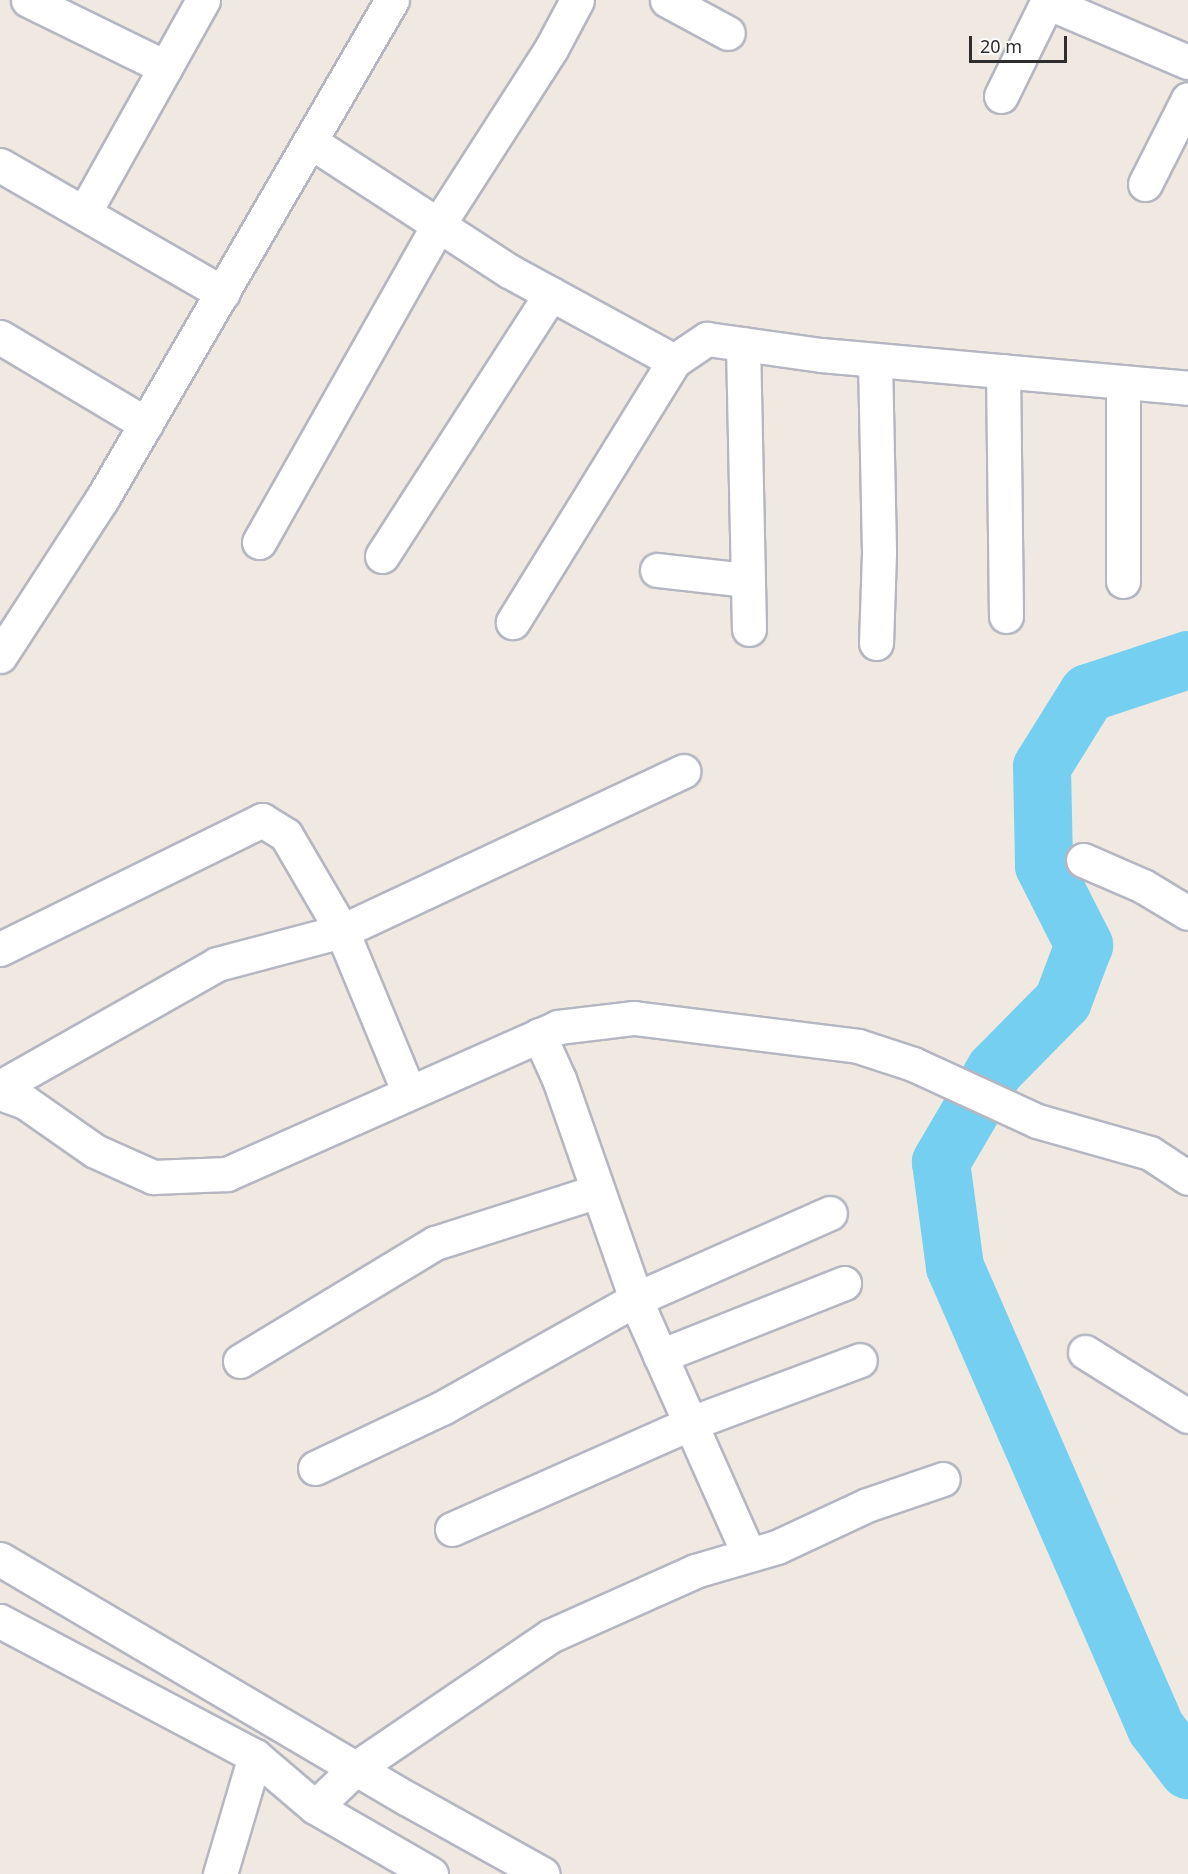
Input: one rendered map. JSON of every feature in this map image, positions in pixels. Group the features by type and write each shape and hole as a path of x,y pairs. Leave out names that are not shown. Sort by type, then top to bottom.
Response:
{"street":[{"path":"28,0 165,67"},
{"path":"84,213 203,0"},
{"path":"0,656 146,424 392,0"},
{"path":"259,542 438,225 551,49 577,0"},
{"path":"667,0 728,33"},
{"path":"1001,96 1048,1 1188,62"},
{"path":"1145,184 1188,99"},
{"path":"311,142 438,225 551,294 674,361"},
{"path":"0,165 223,293"},
{"path":"382,556 551,294"},
{"path":"0,337 146,424"},
{"path":"513,622 674,361 707,339 875,360 1188,388"},
{"path":"743,344 746,580 749,629"},
{"path":"875,360 879,553 876,643"},
{"path":"1003,371 1006,616"},
{"path":"1123,381 1124,581"},
{"path":"657,570 746,580"},
{"path":"0,1087 217,964 342,931 683,771"},
{"path":"0,949 262,820 286,835 342,931 408,1090"},
{"path":"1083,860 1143,886 1188,913"},
{"path":"0,1093 25,1102 95,1151 153,1177 226,1174 408,1090 558,1027 634,1018 858,1046 913,1064 1037,1121 1150,1153 1188,1178"},
{"path":"539,1035 636,1299 749,1555"},
{"path":"240,1361 435,1243 598,1191"},
{"path":"315,1468 442,1408 636,1299 830,1213"},
{"path":"660,1356 844,1283"},
{"path":"1085,1352 1188,1416"},
{"path":"452,1529 691,1423 860,1360"},
{"path":"315,1807 356,1768 550,1636 695,1571 777,1547 867,1505 943,1479"},
{"path":"0,1558 356,1768 543,1874"},
{"path":"0,1621 255,1756 315,1807 412,1869"},
{"path":"220,1874 255,1756"}],"waterway":[{"path":"1188,660 1088,693 1042,767 1044,866 1084,945 1063,1001 995,1070 941,1162 955,1267 1156,1728 1188,1770"}]}
